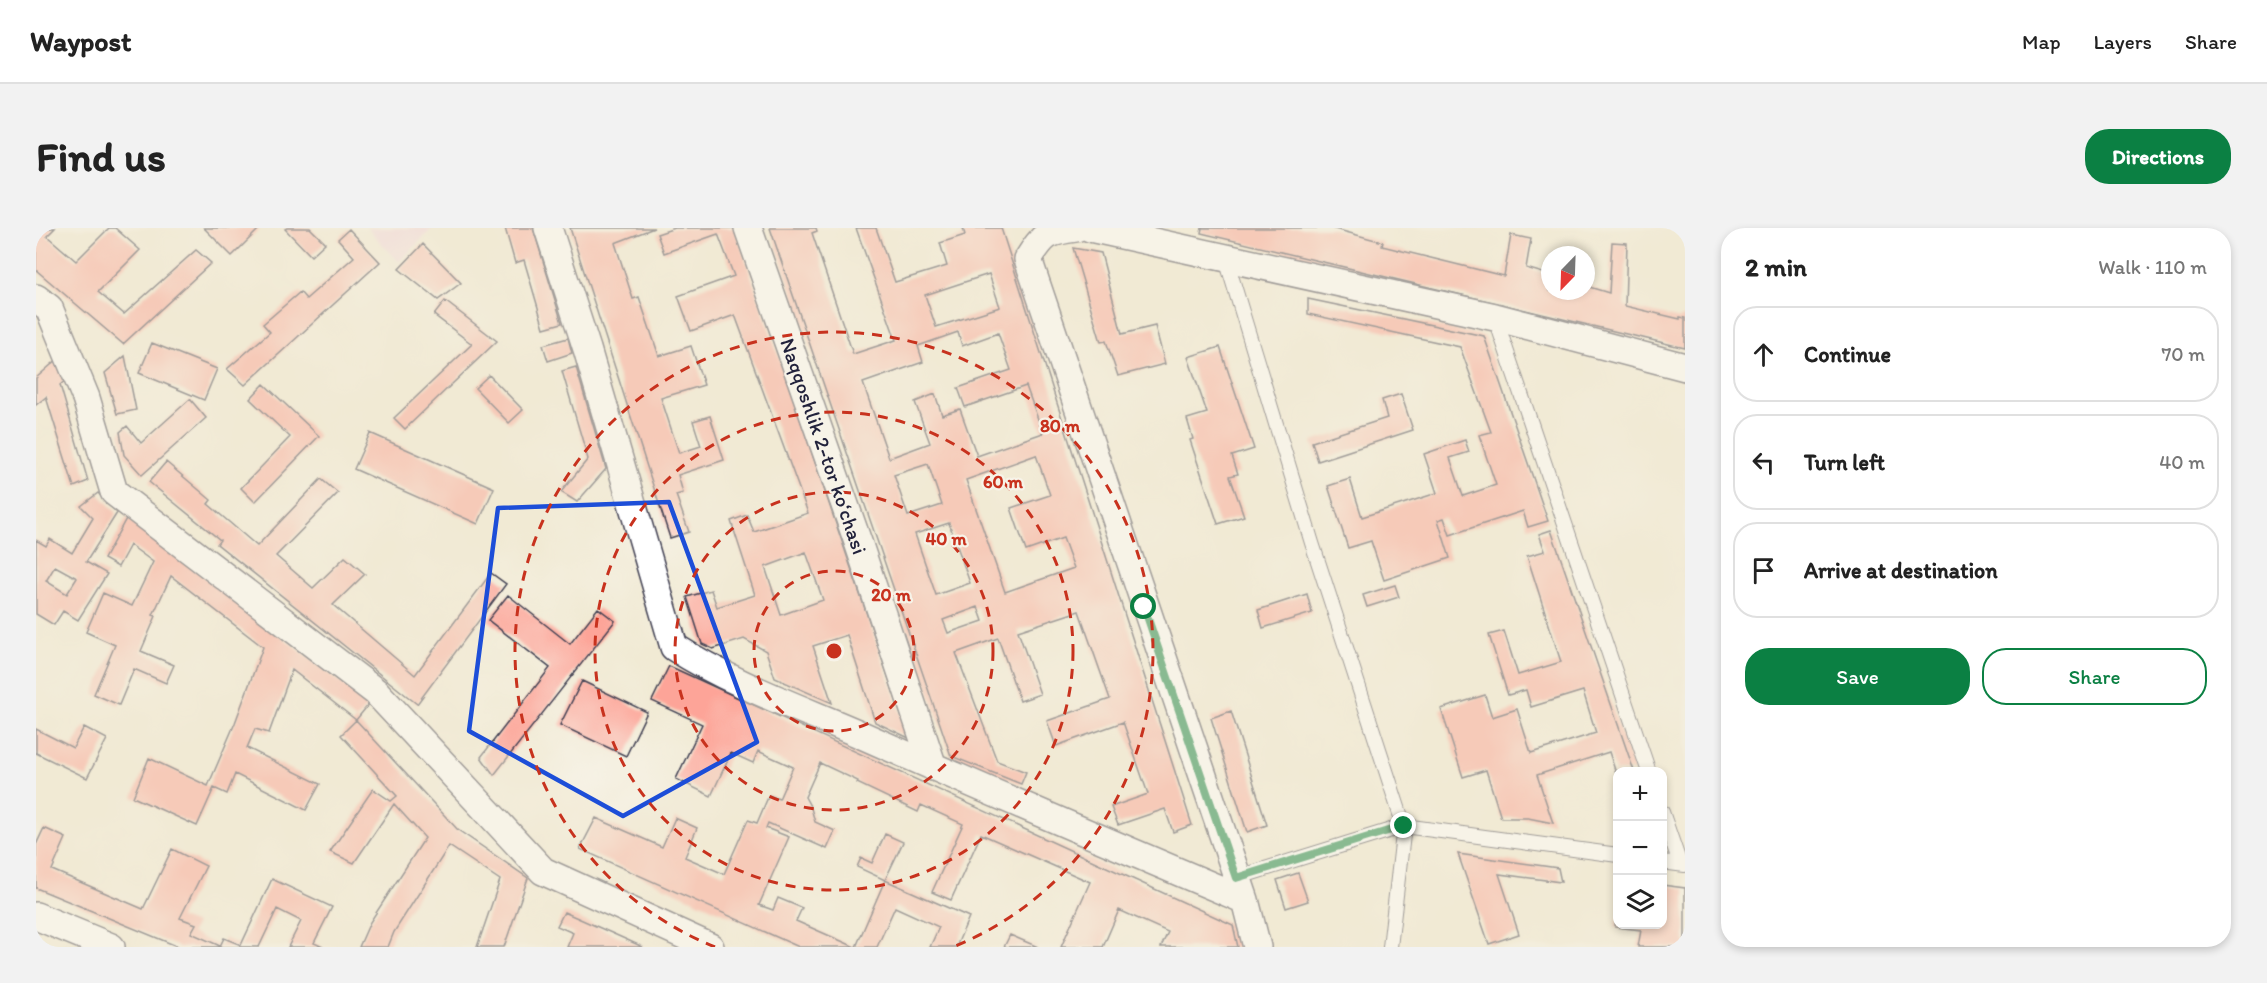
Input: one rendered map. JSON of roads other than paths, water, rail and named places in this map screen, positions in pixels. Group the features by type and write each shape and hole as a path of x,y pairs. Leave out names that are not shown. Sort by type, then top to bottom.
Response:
{"street":[{"path":"548,228 587,349 674,647 730,677 933,767 1240,889"},
{"name":"Naqqoshlik 2-tor koʻchasi","path":"748,228 860,545 933,767"},
{"path":"1076,228 1060,230 1042,238 1028,259 1240,889 1257,947"},
{"path":"1090,228 1495,317 1685,367"},
{"path":"36,298 49,308 86,398 114,492 376,692 543,871 710,947"},
{"path":"36,916 111,947"}],"lane":[{"path":"1226,259 1312,543 1404,826 1390,947"},
{"path":"1495,317 1648,767"},
{"path":"1666,821 1683,864 1667,862"},
{"path":"1240,889 1404,826 1613,854"}]}
